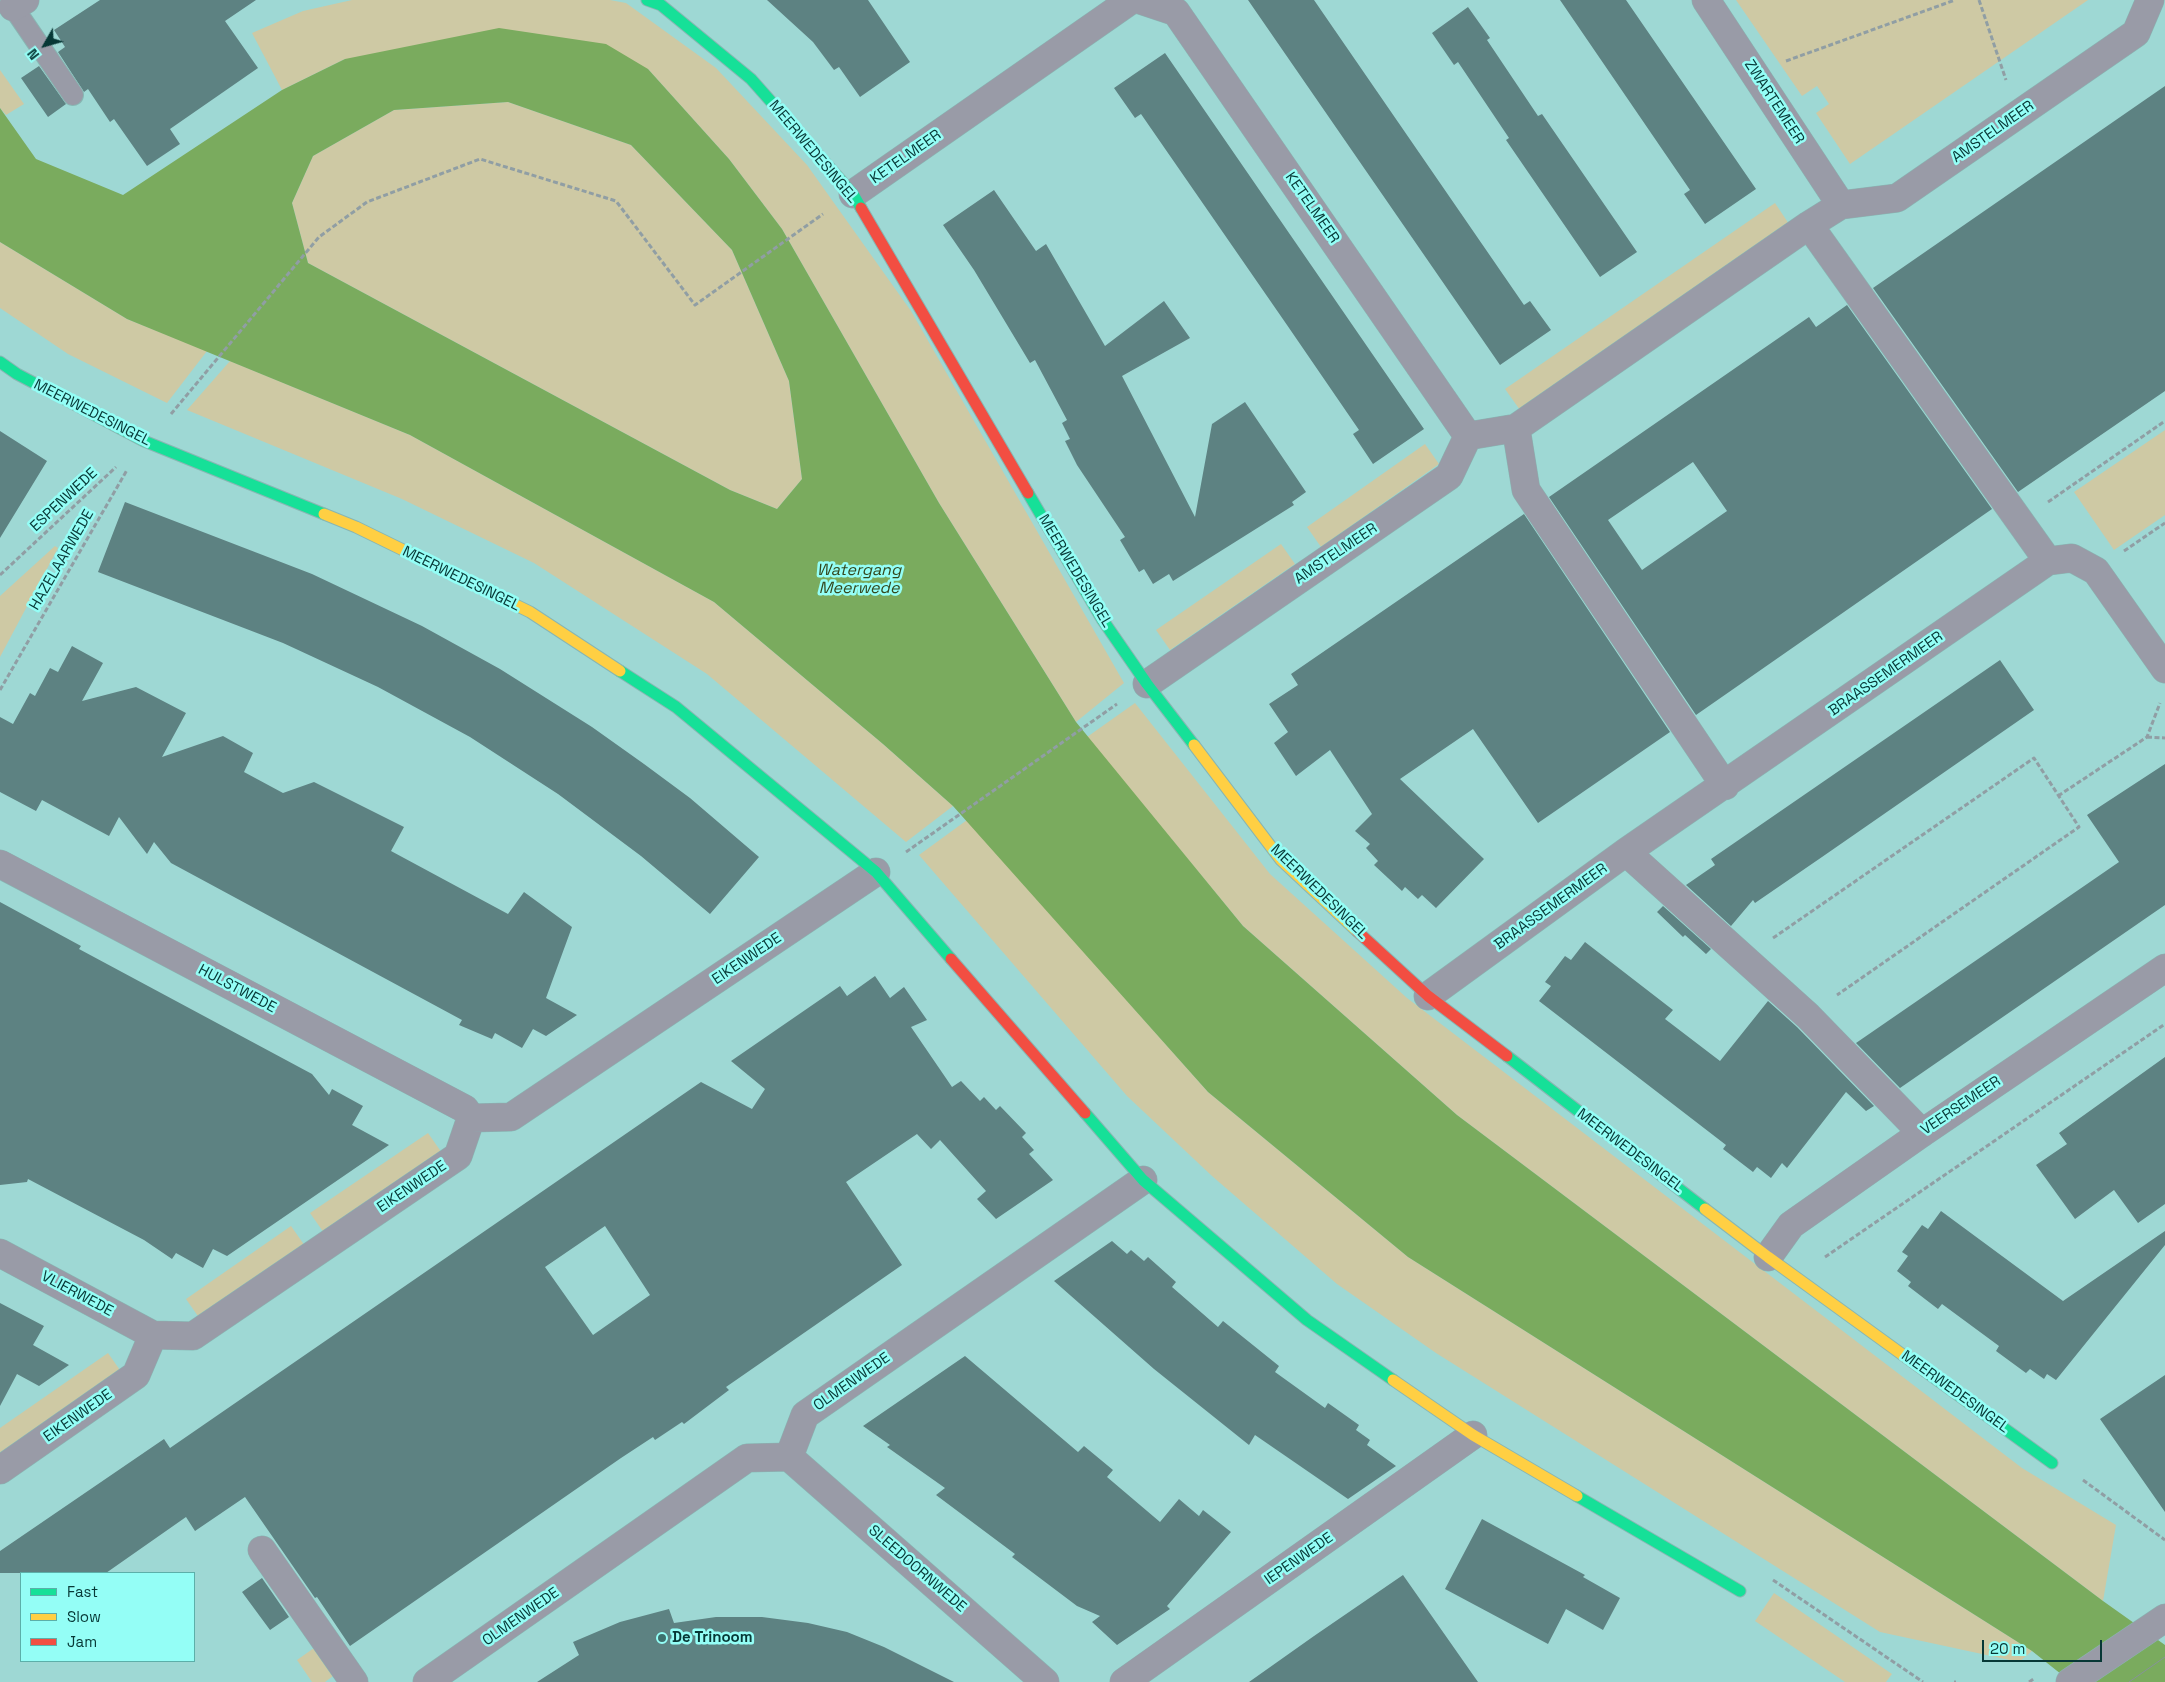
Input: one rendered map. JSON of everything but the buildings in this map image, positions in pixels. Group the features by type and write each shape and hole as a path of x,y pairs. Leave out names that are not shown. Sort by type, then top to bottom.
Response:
{"street":[{"name":"MEERWEDESINGEL","path":"647,0 661,5 751,79 853,194 1102,619 1147,684 1281,860 1428,996 1768,1257 2052,1463"},
{"name":"KETELMEER","path":"853,194 1132,0"},
{"name":"KETELMEER","path":"1140,0 1176,12 1468,436"},
{"name":"ZWARTEMEER","path":"1706,0 1842,206"},
{"name":"AMSTELMEER","path":"1147,684 1449,476 1468,436 1516,428 1809,225 1842,206 1898,198 2136,33 2150,0"},
{"path":"1809,225 2048,561"},
{"name":"MEERWEDESINGEL","path":"0,362 17,374 144,441 356,528 530,612 676,708 876,872 1142,1180 1307,1320 1473,1435 1740,1591"},
{"path":"1516,428 1526,490 1724,786"},
{"name":"BRAASSEMERMEER","path":"1428,996 1626,852 2048,561 2072,558 2096,571 2165,669"},
{"path":"1626,852 1808,1016 1922,1133"},
{"name":"HULSTWEDE","path":"0,864 456,1105 465,1110 471,1118"},
{"name":"EIKENWEDE","path":"0,1470 136,1375 153,1335 193,1336 458,1156 471,1118 511,1118 876,872"},
{"name":"VEERSEMEER","path":"1768,1257 1791,1225 1922,1133 2165,968"},
{"name":"OLMENWEDE","path":"427,1682 747,1458 788,1457 805,1415 1142,1180"},
{"name":"VLIERWEDE","path":"0,1253 153,1335"},
{"name":"IEPENWEDE","path":"1124,1682 1473,1435"},
{"name":"SLEEDOORNWEDE","path":"788,1457 1046,1682"},
{"path":"262,1550 354,1682"},
{"path":"2070,1682 2158,1622"}],"lane":[{"path":"19,4 74,95"}],"path":[{"path":"1755,72 1955,0"},
{"path":"1980,0 2018,115"},
{"name":"MEERWEDESINGEL","path":"165,421 318,237 367,202 480,159 616,201 695,305 798,230"},
{"path":"2021,521 2165,421"},
{"name":"ESPENWEDE","path":"0,575 144,441"},
{"name":"HAZELAARWEDE","path":"0,690 144,441"},
{"path":"2096,571 2165,524"},
{"path":"2058,796 2147,737 2162,696"},
{"path":"876,872 1089,724"},
{"path":"2147,737 2165,738"},
{"path":"1744,958 2034,758 2079,827 1808,1016"},
{"path":"1796,1277 2165,1024"},
{"path":"2052,1463 2080,1478 2165,1540"}],"shaded area":[{"path":"352,0 610,0 626,3 716,68 807,165 911,311 1124,683 1076,722 939,503 782,229 729,159 648,69 345,59 282,90 252,33 303,11"},
{"path":"1736,0 2088,0 1850,164 1816,113 1829,104 1817,86 1802,96"},
{"path":"0,70 24,104 6,115 0,108"},
{"path":"508,102 631,145 732,250 789,381 802,479 777,509 730,490 308,263 292,203 313,156 394,110"},
{"path":"1775,203 1789,224 1520,410 1505,389"},
{"path":"0,242 127,319 207,351 167,403 68,354 0,308"},
{"path":"230,361 410,435 714,602 883,744 953,806 906,842 707,674 534,563 402,499 187,410"},
{"path":"2165,430 2165,515 2114,550 2074,492"},
{"path":"1425,444 1439,464 1321,547 1307,527"},
{"path":"1281,544 1295,564 1170,650 1156,630"},
{"path":"55,546 58,548 0,657 0,596"},
{"path":"1135,703 1270,874 1407,998 2022,1468 2116,1525 2103,1601 1457,1115 1243,926 1087,737"},
{"path":"967,820 1208,1092 1408,1257 2032,1651 2019,1662 1880,1632 1436,1353 1337,1284 1212,1176 1127,1096 919,855"},
{"path":"428,1133 442,1153 324,1233 310,1213"},
{"path":"291,1226 305,1246 200,1319 186,1299"},
{"path":"108,1353 122,1373 0,1458 0,1428"},
{"path":"1774,1593 1892,1674 1886,1682 1845,1682 1755,1621"},
{"path":"314,1648 333,1676 325,1682 312,1682 297,1660"}],"water":[{"name":"Watergang Meerwede","path":"499,28 606,44 648,69 729,159 782,229 939,503 1076,722 1243,926 1457,1115 2103,1601 2165,1645 2165,1682 2071,1682 2032,1651 1408,1257 1208,1092 953,806 883,744 714,602 410,435 127,319 0,242 0,108 36,159 123,195 282,90 345,59","holes":["508,102 631,145 732,250 789,381 802,479 777,509 730,490 308,263 292,203 313,156 394,110"]}],"tram line":[{"path":"2129,1682 2165,1657"}],"traffic: fast":[{"path":"647,0 661,5 751,79 853,194 861,208"},
{"path":"0,362 17,374 144,441 324,514"},
{"path":"1028,493 1102,619 1147,684 1194,745"},
{"path":"620,671 676,707 876,872 951,959"},
{"path":"1507,1056 1705,1209"},
{"path":"1085,1113 1143,1180 1307,1320 1393,1380"},
{"path":"1925,1371 2052,1463"},
{"path":"1577,1496 1740,1591"}],"traffic: slow":[{"path":"324,514 356,527 530,612 620,671"},
{"path":"1194,745 1281,860 1357,931"},
{"path":"1705,1209 1925,1371"},
{"path":"1393,1380 1473,1435 1577,1496"}],"traffic: jam":[{"path":"861,208 1028,493"},
{"path":"1357,931 1428,996 1507,1056"},
{"path":"951,959 1085,1113"}],"place":[{"name":"De Trinoom","path":"662,1638"}]}
